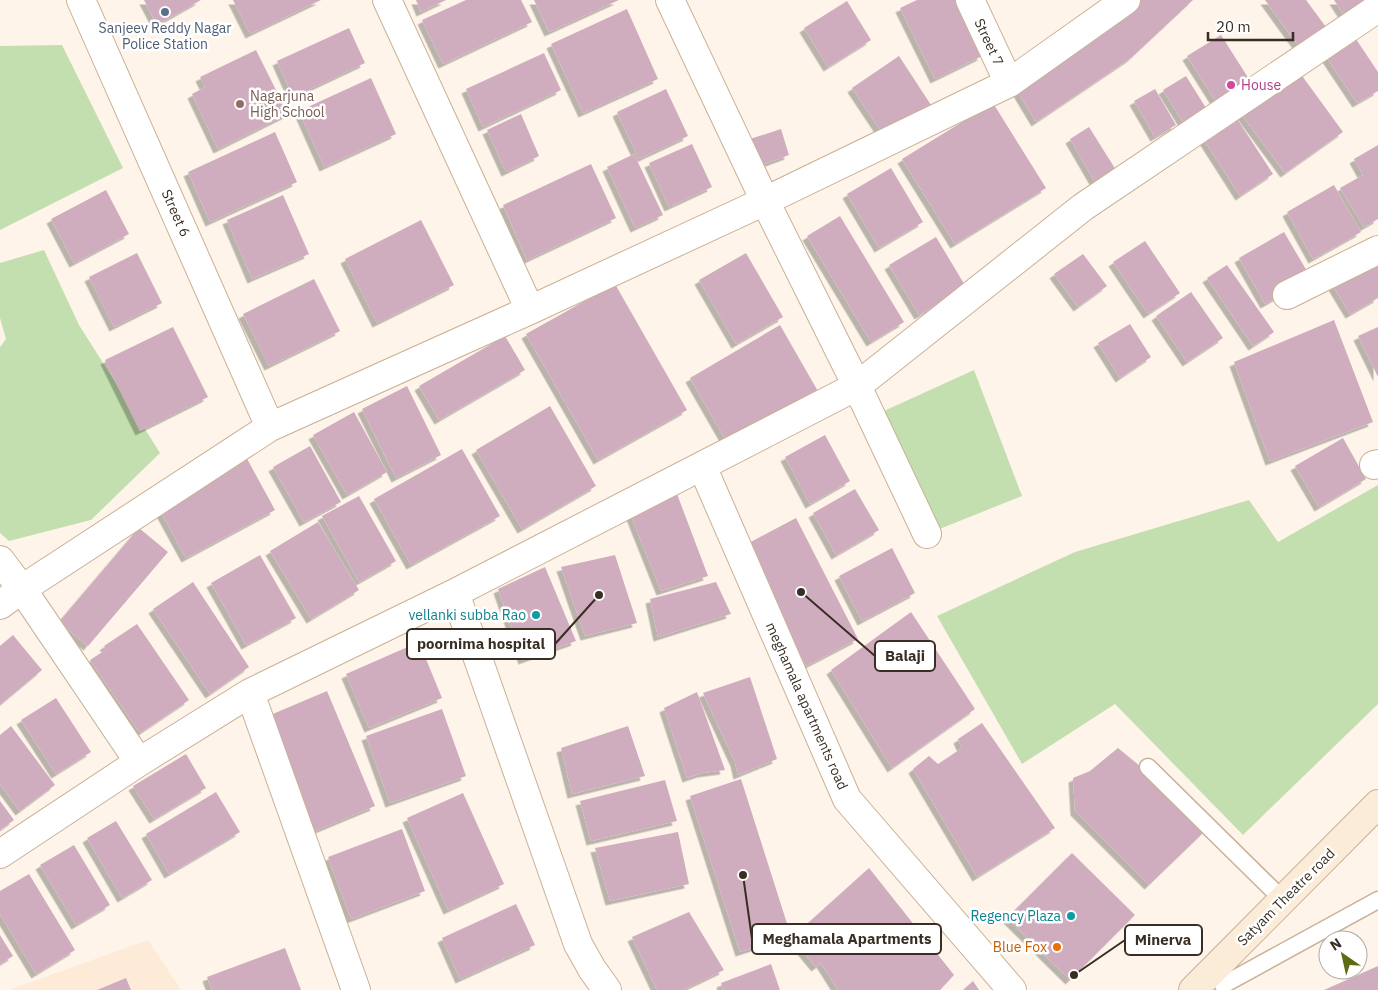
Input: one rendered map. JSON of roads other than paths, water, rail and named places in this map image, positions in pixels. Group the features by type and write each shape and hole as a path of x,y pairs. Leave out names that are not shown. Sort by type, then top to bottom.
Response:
{"main road":[{"name":"Satyam Theatre road","path":"1193,990 1221,981 1283,900 1378,804"}],"street":[{"name":"Street 6","path":"81,0 270,427"},
{"path":"387,0 530,310"},
{"path":"670,0 765,201 857,386 927,534"},
{"name":"Street 7","path":"970,0 1009,83"},
{"path":"0,605 22,588 270,427 530,310 765,201 1009,83 1126,0"},
{"path":"0,854 139,762 250,693 455,593 857,386 1083,207 1378,8"},
{"path":"1287,295 1378,250"},
{"name":"meghamala apartments road","path":"702,466 848,799 1012,990"},
{"path":"0,560 22,588 139,762"},
{"path":"455,593 578,944 607,990"},
{"path":"250,693 356,990"}],"lane":[{"path":"1148,767 1283,900"},
{"path":"1221,981 1378,900"}],"place":[{"name":"Sanjeev Reddy Nagar Police Station","path":"165,12"},
{"name":"House","path":"1231,85"},
{"name":"Nagarjuna High School","path":"240,104"},
{"name":"Balaji","path":"801,592"},
{"name":"poornima hospital","path":"599,595"},
{"name":"vellanki subba Rao","path":"536,615"},
{"name":"Meghamala Apartments","path":"743,875"},
{"name":"Regency Plaza","path":"1071,916"},
{"name":"Blue Fox","path":"1057,947"},
{"name":"Minerva","path":"1074,975"}]}
